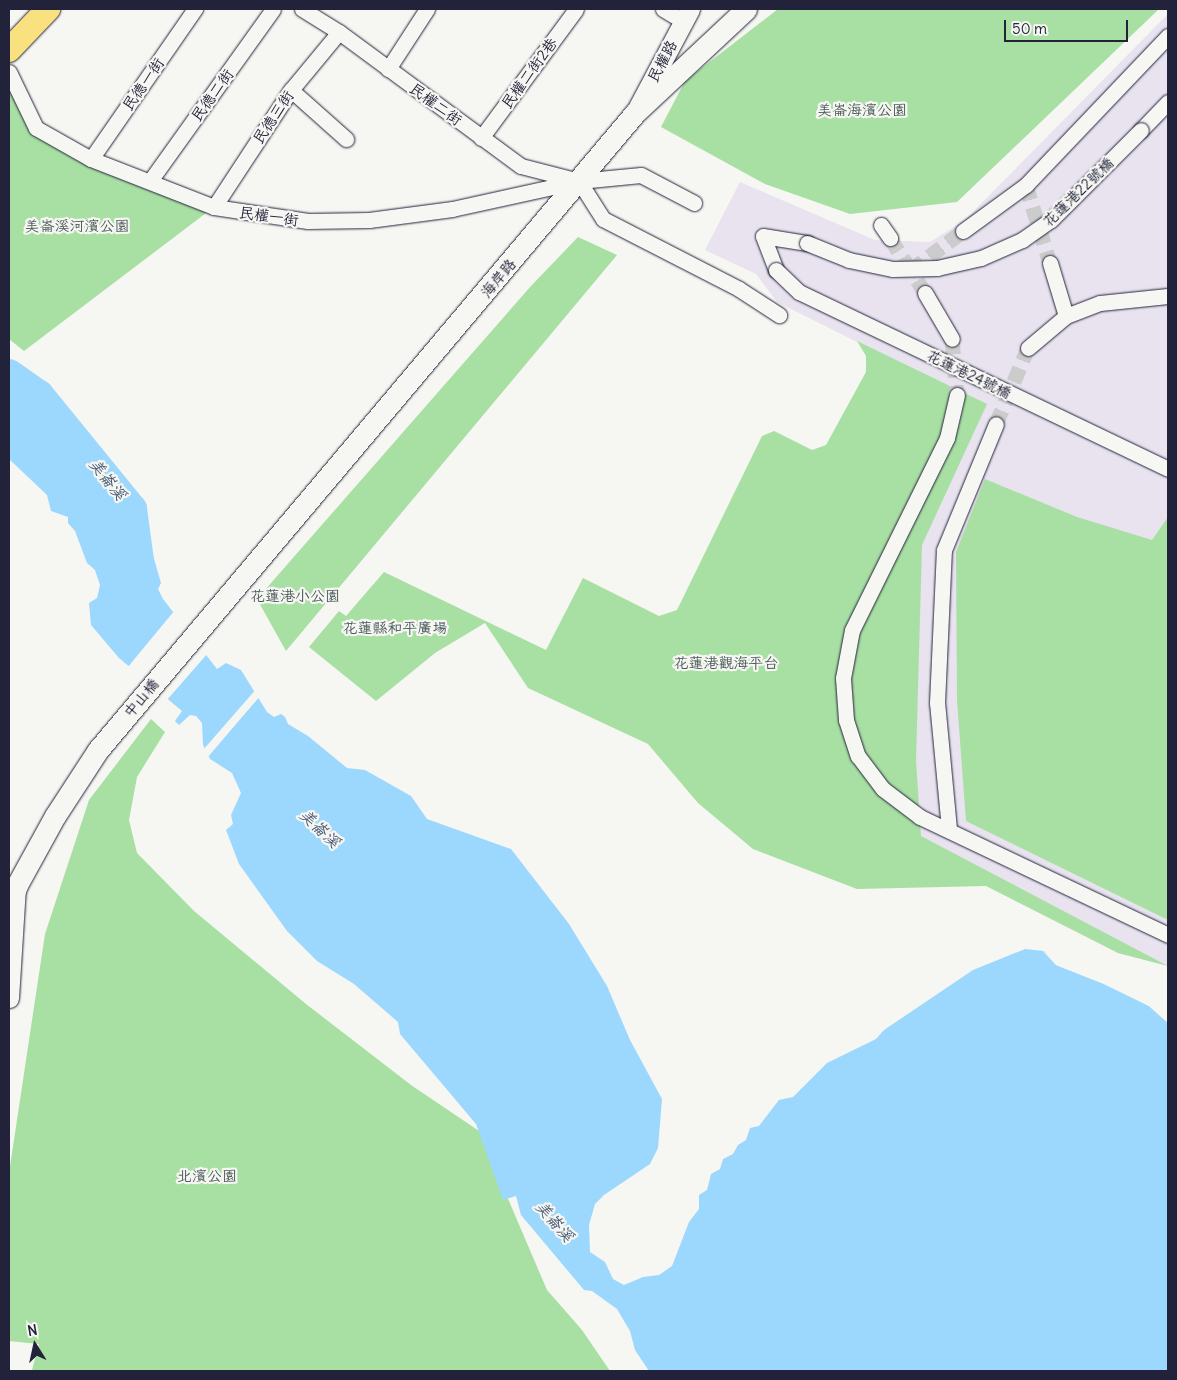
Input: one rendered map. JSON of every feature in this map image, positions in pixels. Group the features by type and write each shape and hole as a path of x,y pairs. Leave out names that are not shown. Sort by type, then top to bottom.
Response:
{"main road":[{"path":"9,50 48,9"},
{"name":"海岸路","path":"259,555 635,113 746,9"},
{"name":"中山橋","path":"13,882 36,851 98,750 259,555"},
{"path":"9,906 13,882"}],"street":[{"name":"民德一街","path":"91,159 194,9"},
{"name":"民德二街","path":"150,182 273,9"},
{"name":"民權二街","path":"302,9 340,32 521,166 579,181"},
{"path":"388,69 427,9"},
{"name":"民權二街2巷","path":"481,138 576,9"},
{"path":"663,9 687,15"},
{"name":"民權路","path":"635,113 687,15"},
{"name":"民德三街","path":"214,207 291,90 340,32"},
{"path":"963,231 1026,184 1168,36"},
{"name":"民權一街","path":"9,72 36,128 91,159 214,207 308,221 369,220 452,209 579,181"},
{"path":"291,90 346,138"},
{"name":"花蓮港22號橋","path":"776,270 757,233 807,243 849,260 893,269 937,268 981,258 1022,240 1052,220 1168,102"},
{"path":"694,203 641,175 579,181 603,219 739,289 779,315"},
{"path":"881,225 890,238"},
{"path":"1050,263 1066,316"},
{"name":"花蓮港24號橋","path":"776,270 799,292 1168,469"},
{"path":"925,293 952,339"},
{"path":"1028,348 1066,316 1100,303 1168,296"},
{"path":"957,395 947,438 852,630 843,678 846,720 858,756 883,789 920,816 1168,935"},
{"path":"949,829 937,703 944,550 996,424"},
{"path":"9,998 13,882"}],"shaded area":[{"path":"1168,14 1168,966 1118,953 759,761 943,385 777,302 756,274 705,250 740,182 875,240 930,242 965,220"}],"green space":[{"name":"美崙海濱公園","path":"778,9 1159,9 957,202 850,214 765,184 661,127 685,81"},
{"name":"美崙溪河濱公園","path":"9,72 36,128 214,207 24,351 9,339"},
{"name":"花蓮港小公園","path":"578,237 617,255 286,651 257,599 531,286"},
{"path":"857,341 987,404 922,545 916,761 921,836 1168,966 1118,953 986,886 857,889 753,849 698,803 648,744 528,688 485,623 435,653 376,701 309,647 339,611 346,616 384,572 546,650 583,578 659,616 677,610 762,436 774,431 812,450 826,445 866,372 866,356"},
{"path":"985,479 1077,517 1152,540 1168,517 1168,920 966,821 957,700 956,552"},
{"name":"北濱公園","path":"151,719 165,732 137,777 129,820 137,853 194,911 306,1004 411,1085 479,1131 547,1290 582,1330 610,1371 35,1371 32,1370 39,1344 9,1341 9,1173 45,934 89,800"}],"water":[{"path":"9,362 21,369 19,376 84,454 107,472 143,539 150,545 161,583 158,589 163,599 217,669 226,663 241,670 267,712 274,717 281,714 285,717 288,724 308,736 347,768 365,770 411,796 427,819 511,849 569,924 607,986 630,1040 662,1099 658,1148 650,1164 604,1195 595,1204 589,1225 590,1252 605,1262 613,1279 624,1285 643,1277 659,1275 672,1266 689,1222 699,1209 699,1195 707,1190 711,1174 720,1169 723,1159 733,1154 738,1145 746,1140 750,1128 759,1126 779,1100 793,1097 827,1063 876,1039 884,1030 973,970 1025,949 1044,951 1056,965 1104,984 1149,1006 1168,1023 1168,1371 649,1371 635,1350 630,1331 617,1309 592,1291 584,1290 521,1215 516,1196 503,1200 476,1124 400,1034 398,1022 354,984 317,961 287,931 239,864 226,830 233,824 231,815 241,793 232,773 210,759 203,745 202,723 196,716 190,715 179,725 175,721 182,711 119,658 91,625 89,603 97,598 100,585 95,570 87,563 75,531 68,523 68,517 51,511 47,495 9,459"}],"pier":[{"path":"175,610 208,653 166,701 127,668"},
{"path":"257,688 261,695 207,758 203,750"},
{"path":"1041,949 1057,963 1105,981 1150,1004 1168,1023 1149,1006 1104,984 1056,965"}],"waterway":[{"name":"美崙溪","path":"9,374 39,395 132,509 139,561"}],"tunnel":[{"path":"1026,185 1050,263"},
{"path":"925,293 911,270 963,231"},
{"path":"890,238 911,270"},
{"path":"952,339 957,395"},
{"path":"996,424 1028,348"}],"park label":[{"name":"花蓮縣和平廣場","path":"395,628"},
{"name":"花蓮港觀海平台","path":"726,663"}]}
